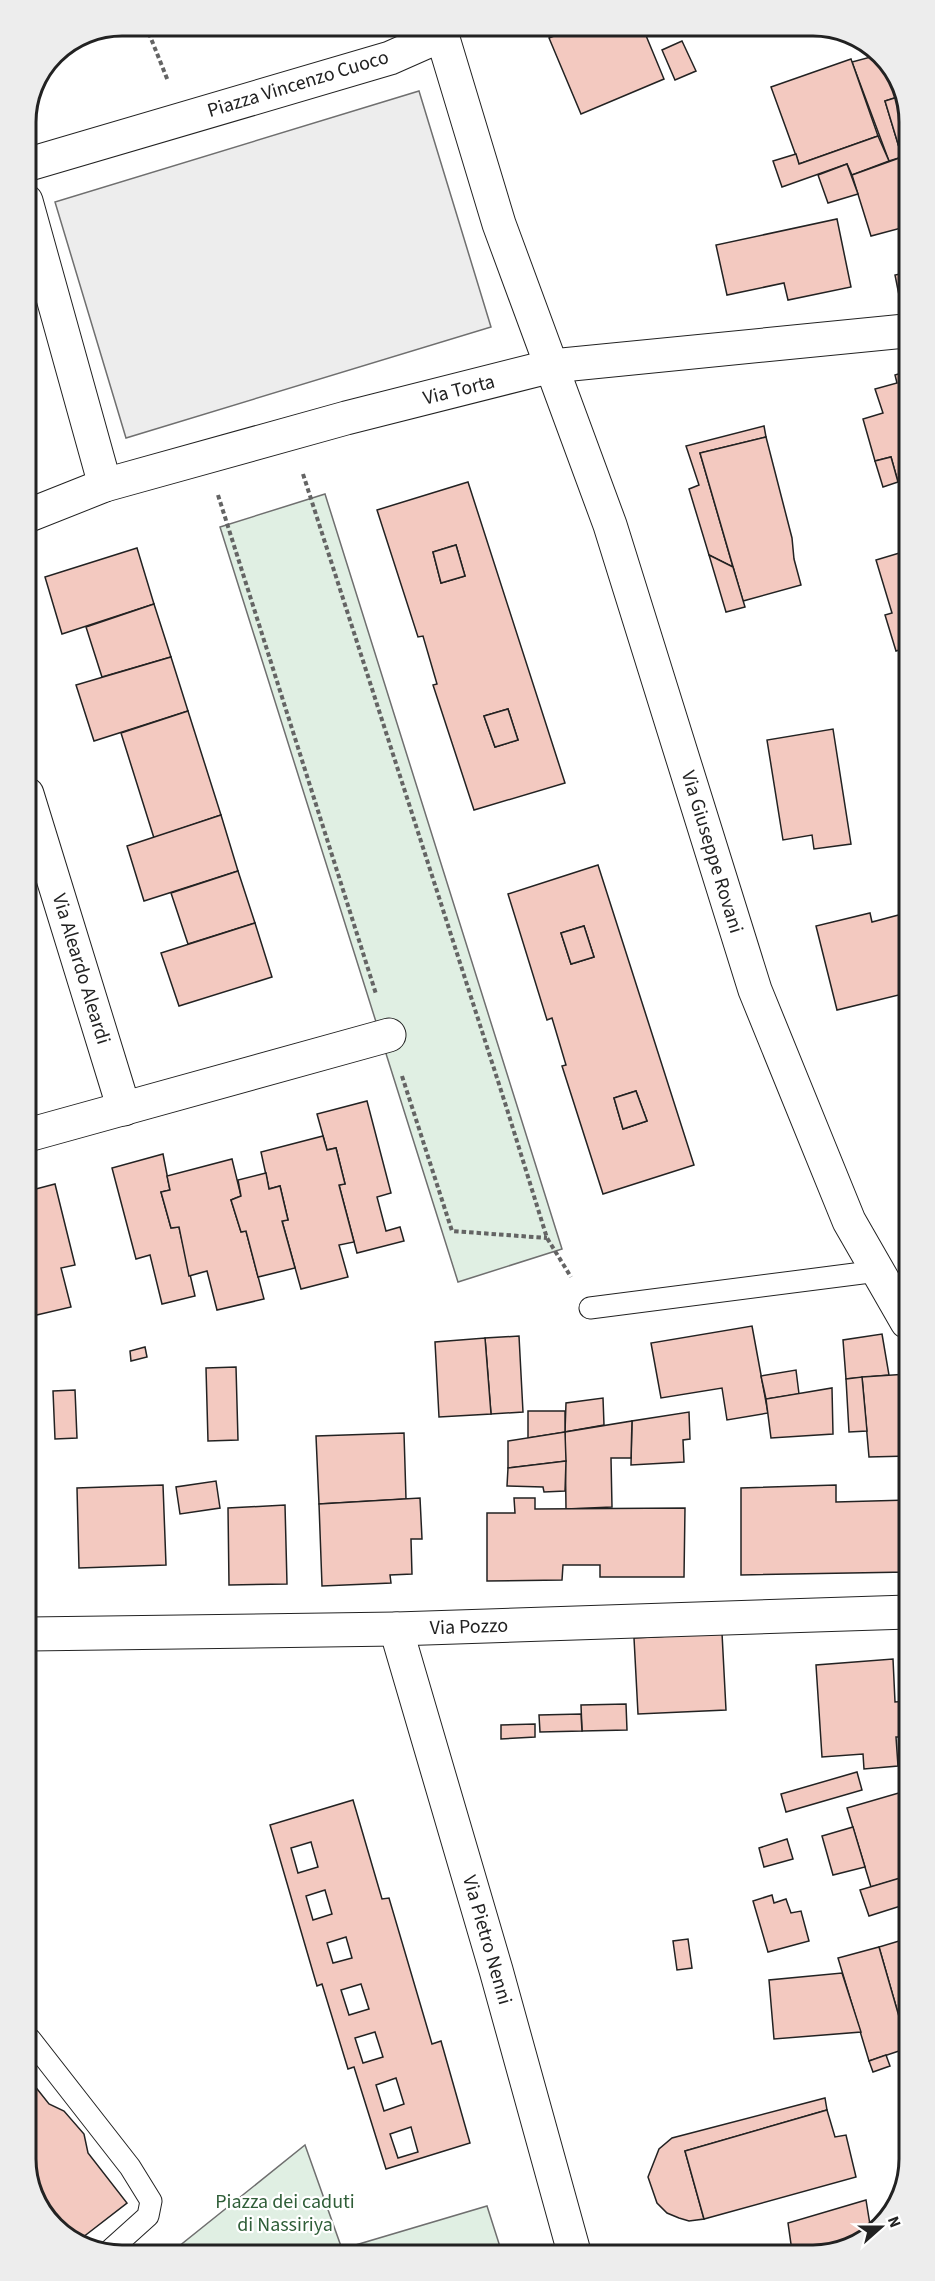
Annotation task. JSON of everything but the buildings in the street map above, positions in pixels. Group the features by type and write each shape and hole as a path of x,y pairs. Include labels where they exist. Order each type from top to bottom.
{"street":[{"name":"Piazza Vincenzo Cuoco","path":"36,162 390,58 441,36"},
{"name":"Piazza Vincenzo Cuoco","path":"453,36 500,224 552,366"},
{"path":"36,237 105,485"},
{"name":"Via Torta","path":"36,512 105,485 552,366 899,332"},
{"name":"Via Giuseppe Rovani","path":"552,366 610,525 755,990 849,1221 899,1307"},
{"name":"Via Aleardo Aleardi","path":"36,823 124,1109"},
{"path":"36,1133 389,1035"},
{"name":"Via Pozzo","path":"36,1634 396,1629 899,1612"},
{"name":"Via Pietro Nenni","path":"396,1629 496,1970 572,2245"}],"lane":[{"path":"590,1308 878,1271"},
{"path":"36,2047 130,2167 151,2200 148,2216 116,2245"}],"path":[{"path":"151,36 182,119"},
{"path":"290,434 547,1238 590,1308"},
{"path":"206,457 452,1231 547,1238"}],"green space":[{"path":"325,494 562,1249 458,1282 220,527"},
{"name":"Piazza dei caduti di Nassiriya","path":"305,2145 341,2245 180,2245"},
{"name":"Piazza dei caduti di Nassiriya","path":"487,2206 499,2245 355,2245"}],"shaded area":[{"path":"419,91 491,327 126,438 55,202"}]}
